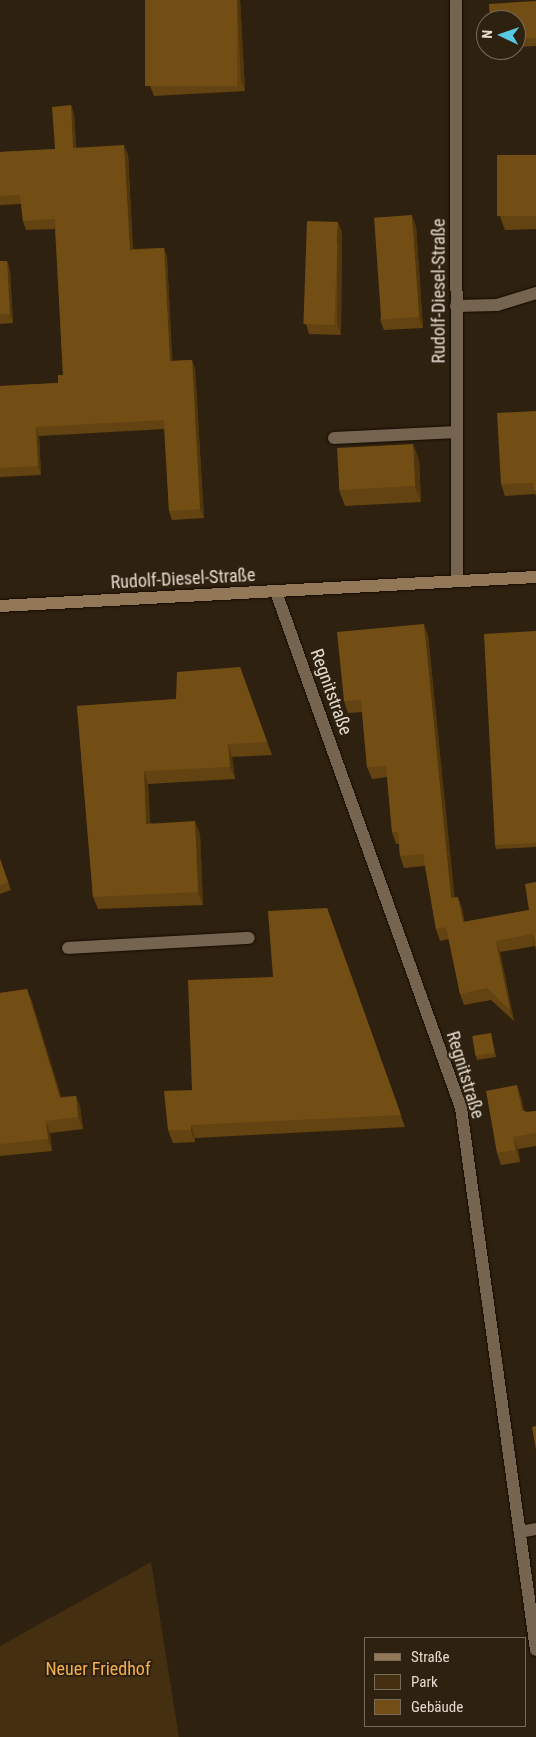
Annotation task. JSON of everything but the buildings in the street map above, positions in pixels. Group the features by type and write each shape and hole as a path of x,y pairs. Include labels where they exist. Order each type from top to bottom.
{"street":[{"name":"Rudolf-Diesel-Straße","path":"456,0 457,581"},
{"path":"456,306 497,305 536,293"},
{"path":"334,438 456,432"},
{"name":"Rudolf-Diesel-Straße","path":"0,606 536,578"},
{"name":"Regnitstraße","path":"276,592 461,1108 520,1532 531,1585 536,1650"},
{"path":"68,948 249,938"},
{"path":"520,1532 536,1529"}],"green space":[{"name":"Neuer Friedhof","path":"151,1562 179,1737 0,1737 0,1646"}]}
